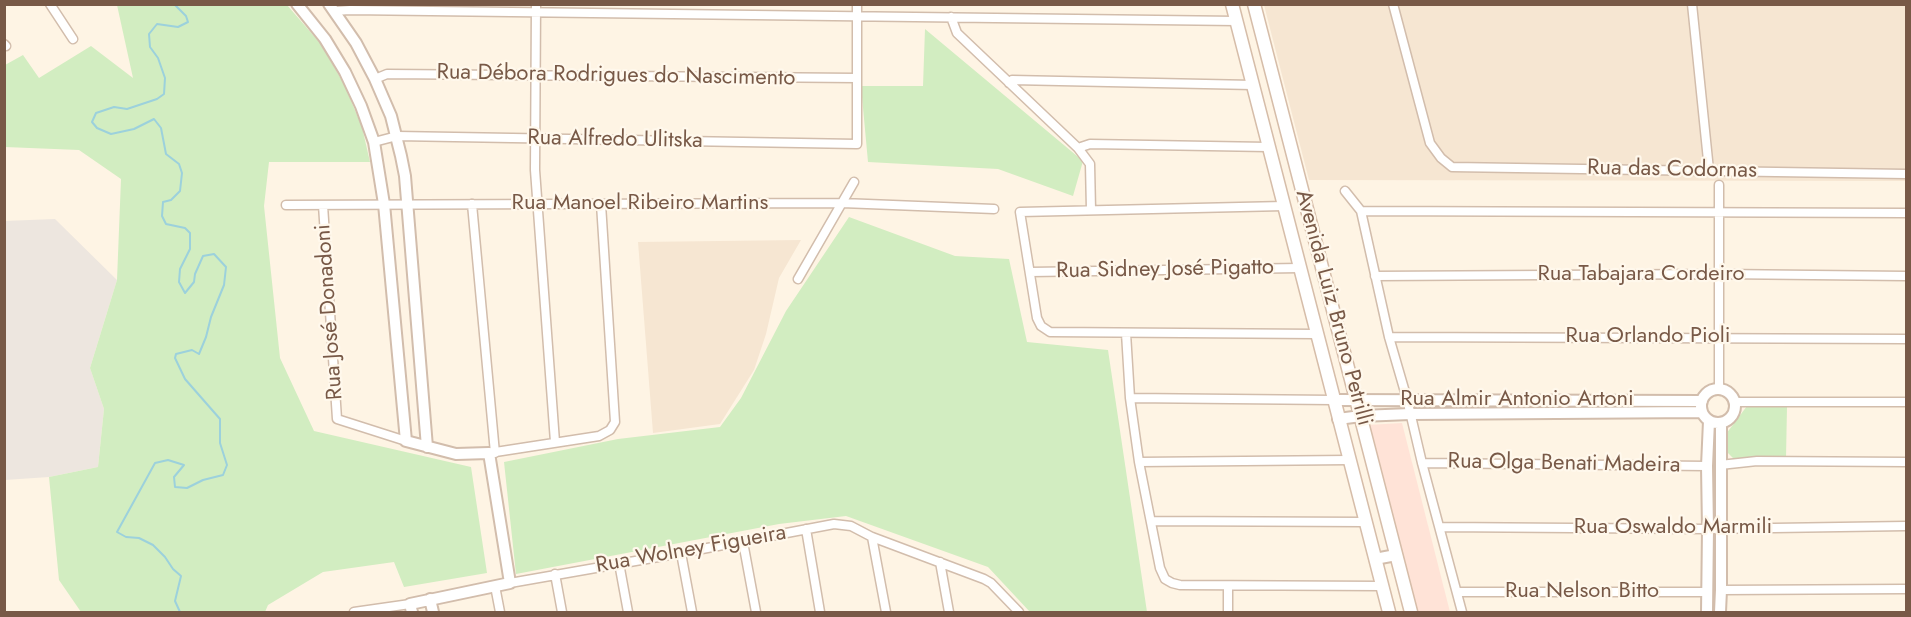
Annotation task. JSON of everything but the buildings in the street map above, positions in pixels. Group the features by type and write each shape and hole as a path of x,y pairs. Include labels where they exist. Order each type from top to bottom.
{"main road":[{"name":"Avenida Luiz Bruno Petrilli","path":"1232,4 1389,612"},
{"name":"Avenida Luiz Bruno Petrilli","path":"1254,4 1411,612"}],"street":[{"path":"50,4 73,39"},
{"path":"297,4 325,39 345,72 374,142 384,204 406,441 456,454 492,453 598,436 607,433 613,426 616,419 601,204"},
{"path":"857,4 857,78"},
{"name":"Rua das Codornas","path":"1393,4 1430,143 1441,158 1452,167 1906,174"},
{"path":"1692,4 1709,170"},
{"path":"332,8 350,10 536,8 857,16 1237,21"},
{"path":"332,8 356,43 375,78 397,136 405,176 427,447"},
{"path":"536,8 534,139 555,442"},
{"path":"951,17 957,33 1078,148 1090,164 1091,210"},
{"name":"Rua Débora Rodrigues do Nascimento","path":"375,78 387,74 857,78"},
{"name":"Rua Alfredo Ulitska","path":"374,142 397,136 857,144 857,78"},
{"path":"1009,83 1012,81 1253,85"},
{"path":"1078,148 1090,144 1269,147"},
{"path":"798,279 854,182"},
{"path":"1719,185 1719,389"},
{"path":"1345,191 1361,211 1389,337 1462,612"},
{"name":"Rua Manoel Ribeiro Martins","path":"286,205 842,203 994,209"},
{"path":"472,204 492,453 510,583"},
{"name":"Rua José Donadoni","path":"322,205 337,418 406,441"},
{"path":"1284,206 1020,212 1037,318 1050,332 1316,334"},
{"path":"1361,211 1906,213"},
{"name":"Rua Sidney José Pigatto","path":"1030,272 1300,268"},
{"name":"Rua Tabajara Cordeiro","path":"1375,276 1720,274 1906,276"},
{"path":"1126,333 1130,399 1139,462 1161,572 1168,581 1180,585 1382,586"},
{"name":"Rua Orlando Pioli","path":"1389,337 1906,339"},
{"path":"1707,612 1708,529 1704,411 1708,393 1719,389 1729,393 1734,402 1734,413 1721,423"},
{"path":"1130,399 1333,400"},
{"name":"Rua Almir Antonio Artoni","path":"1333,400 1407,399 1704,411"},
{"path":"1734,402 1906,402"},
{"path":"1704,411 1721,423"},
{"name":"Rua Almir Antonio Artoni","path":"1338,419 1410,414 1704,411"},
{"path":"1720,612 1721,423"},
{"path":"1139,462 1349,460"},
{"path":"1720,465 1757,461 1906,462"},
{"name":"Rua Olga Benati Madeira","path":"1422,463 1707,466"},
{"path":"1151,521 1365,522"},
{"name":"Rua Wolney Figueira","path":"354,612 411,608 430,599 555,574 834,524 850,526 872,537 991,582 1012,608 1019,612"},
{"name":"Rua Oswaldo Marmili","path":"1440,527 1708,529 1906,526"},
{"path":"806,529 820,612"},
{"path":"872,537 886,612"},
{"path":"743,542 756,612"},
{"path":"681,553 692,612"},
{"path":"1375,559 1396,555"},
{"path":"940,562 949,612"},
{"path":"620,563 628,612"},
{"path":"555,574 562,612"},
{"path":"495,586 500,612"},
{"path":"1228,586 1228,612"},
{"path":"1721,590 1906,589"},
{"name":"Rua Nelson Bitto","path":"1457,592 1706,592"},
{"path":"430,599 433,612"}],"shaded area":[{"path":"1264,5 1906,5 1906,181 1309,180"},
{"path":"55,219 117,280 90,368 104,409 98,467 49,477 5,480 4,221"},
{"path":"801,240 779,278 766,334 754,370 720,424 653,433 638,242"},
{"path":"1402,423 1450,612 1417,612 1368,425"}],"green space":[{"path":"117,5 287,5 320,43 344,84 362,127 370,162 269,162 264,206 280,358 314,431 471,467 487,573 404,587 394,562 323,572 268,605 265,612 81,612 59,580 49,477 98,467 104,409 90,368 117,280 121,179 79,150 5,147 5,65 23,55 39,78 91,46 133,78"},
{"path":"925,29 1083,161 1073,196 998,169 868,162 861,86 923,86"},
{"path":"849,217 955,256 1009,259 1027,342 1108,350 1147,612 1030,612 988,567 846,516 779,524 516,574 504,462 618,439 720,427 741,398 786,311"},
{"path":"1747,406 1787,407 1786,458 1734,459 1727,452 1726,434"}],"waterway":[{"path":"174,4 186,16 188,22 178,27 157,24 149,34 150,47 158,58 165,78 164,94 157,99 127,109 114,107 96,113 92,122 97,128 111,134 134,129 154,119 161,128 166,154 179,164 182,173 180,191 171,200 163,202 162,216 166,224 185,228 190,233 190,249 180,269 179,282 185,293 194,282 203,256 214,254 226,267 224,285 199,354 192,350 176,354 175,358 185,379 220,419 220,443 227,465 223,475 203,480 187,488 175,487 174,477 184,465 168,460 155,463 117,532 126,537 139,538 153,545 181,576 175,601 180,612"}]}
